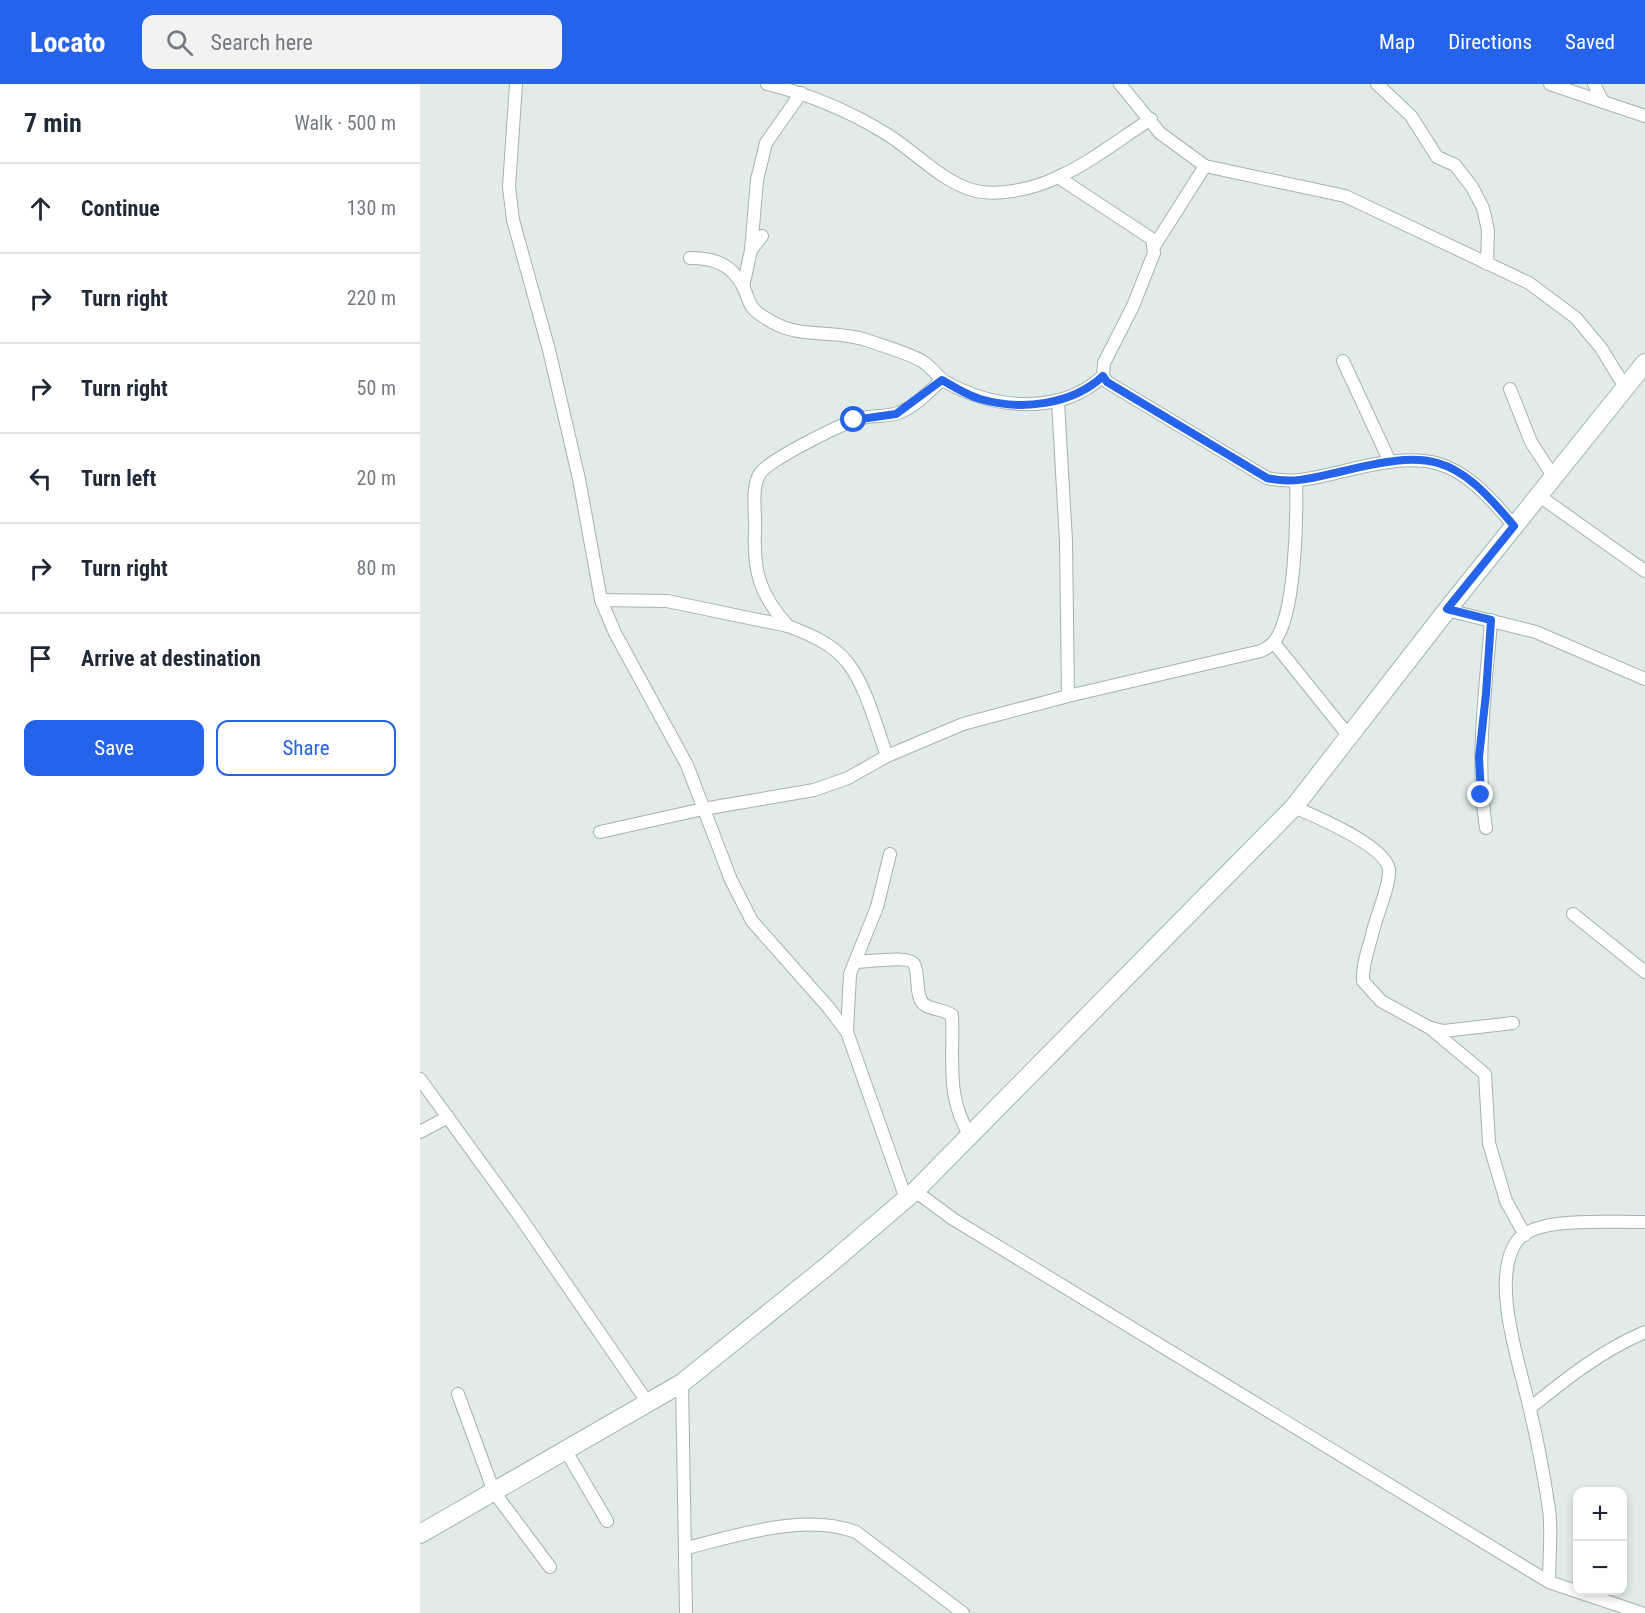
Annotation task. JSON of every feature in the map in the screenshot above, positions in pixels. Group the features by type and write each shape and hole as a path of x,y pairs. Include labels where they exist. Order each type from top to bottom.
{"street":[{"path":"516,84 509,187 513,220 549,350 574,458 601,600 615,633 687,765 731,880 752,921 828,1007 847,1032 910,1195 1549,1582 1641,1613"},
{"path":"767,84 801,93 845,111 885,133 952,180 970,189 1011,190 1058,177 1151,120"},
{"path":"1120,84 1160,134 1205,166 1345,196 1529,283 1576,318 1625,387"},
{"path":"1377,84 1411,116 1437,157 1455,165 1472,187 1484,208 1488,230 1486,264"},
{"path":"1550,84 1645,116"},
{"path":"1594,84 1603,102"},
{"path":"743,287 751,250 756,180 766,143 801,93"},
{"path":"1205,166 1155,245 1133,306 1104,363 1103,376 1107,382 1251,471 1267,478 1296,482 1390,462 1423,460 1455,469 1489,496 1514,526"},
{"path":"1058,177 1152,239 1155,245"},
{"path":"751,250 762,236"},
{"path":"690,258 712,259 726,266 743,287 752,307 786,329 859,338 907,353 925,363 942,380 980,399 1000,402 1058,402 1080,392 1103,376"},
{"path":"1343,361 1390,462"},
{"path":"420,1534 682,1383 762,1320 910,1195 971,1137 1294,807 1348,735 1553,476 1625,387 1643,372"},
{"path":"788,626 767,600 755,562 755,499 759,475 771,461 844,424 865,417 896,414 907,409 942,380"},
{"path":"1510,389 1531,442 1553,476"},
{"path":"1058,402 1066,542 1068,696"},
{"path":"600,832 702,809 814,790 848,778 887,756 963,724 1068,696 1261,651 1274,643 1283,622 1296,558 1296,482"},
{"path":"1538,495 1645,571"},
{"path":"601,600 667,600 788,626 825,643 847,662 863,693 887,756"},
{"path":"1447,609 1491,620 1566,644 1645,679"},
{"path":"1486,828 1479,757 1491,620"},
{"path":"1274,643 1348,735"},
{"path":"1294,807 1330,823 1367,845 1381,855 1389,867 1389,877 1378,910 1363,981 1381,1001 1430,1028 1485,1074 1489,1143 1506,1201 1525,1235"},
{"path":"847,1032 850,974 877,907 890,854"},
{"path":"1573,914 1645,972"},
{"path":"855,962 882,962 905,957 912,960 921,1000 925,1005 952,1015 954,1098 959,1119 971,1137"},
{"path":"1430,1028 1444,1030 1513,1023"},
{"path":"420,1079 648,1403"},
{"path":"420,1132 447,1117"},
{"path":"1549,1582 1549,1511 1530,1408 1514,1352 1506,1293 1510,1259 1517,1240 1535,1228 1561,1224 1645,1222"},
{"path":"1530,1408 1586,1363 1616,1344 1645,1332"},
{"path":"682,1383 687,1548 686,1613"},
{"path":"458,1394 494,1492 550,1567"},
{"path":"566,1451 607,1521"},
{"path":"687,1548 784,1527 837,1525 856,1532 963,1613"}],"route":[{"path":"854,420 875,415 896,414 907,409 942,380 980,399 1030,403 1066,400 1103,376 1107,382 1251,471 1267,478 1296,482 1409,459 1438,462 1455,469 1489,496 1514,526 1447,609 1491,620 1479,757 1481,795"}]}
